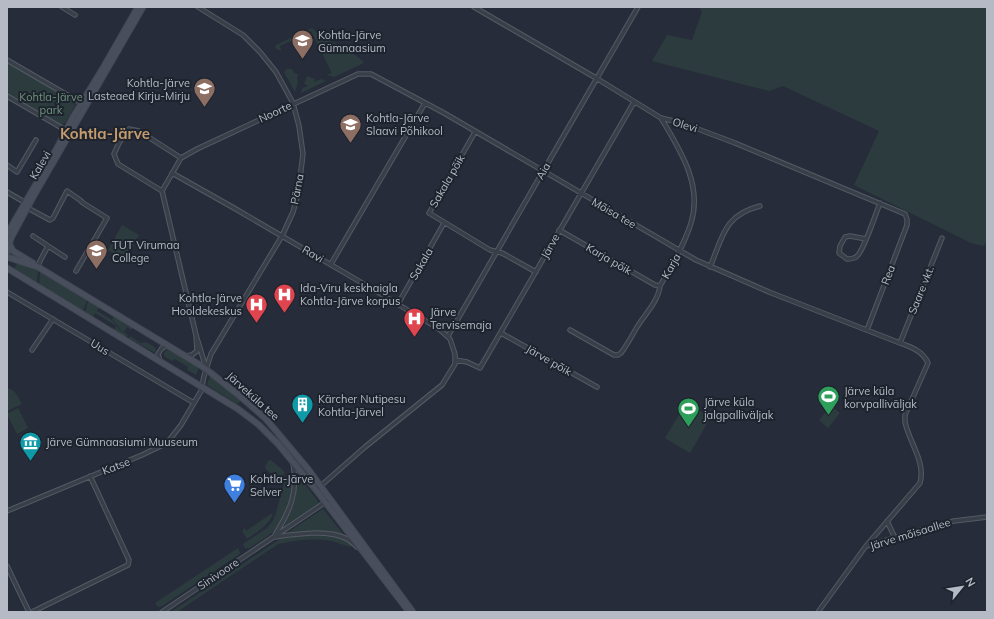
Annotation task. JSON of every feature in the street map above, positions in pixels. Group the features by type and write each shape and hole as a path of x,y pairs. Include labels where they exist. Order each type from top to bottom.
{"main road":[{"name":"Kalevi","path":"7,234 26,205 68,132 81,103 113,52 138,7"},
{"name":"Kalevi","path":"68,132 80,116 144,7"},
{"name":"Kalevi","path":"7,254 9,242 26,205"},
{"path":"9,242 13,251 38,267"},
{"name":"Järveküla tee","path":"7,254 38,267 206,370 265,418 321,486 413,612"},
{"name":"Järveküla tee","path":"7,268 160,361 202,389 238,409 260,425 316,490 409,612"}],"street":[{"path":"62,7 75,15"},
{"name":"Pärna","path":"198,7 238,31 260,52 276,72 293,103 299,126 303,154 296,202 290,218 282,236 211,354 202,389"},
{"name":"Olevi","path":"474,7 596,78 661,118 682,122 880,203 904,214 907,219"},
{"name":"Aia","path":"449,337 542,172 638,7"},
{"path":"7,60 81,103 83,109 80,116"},
{"name":"Noorte","path":"181,158 293,103 358,74 371,74"},
{"name":"Mõisa tee","path":"371,74 425,103 679,251 710,267 769,292 900,343 921,353 926,358 928,363 905,415 905,422 921,468 922,476 920,483 887,521"},
{"path":"7,96 68,132"},
{"name":"Järve","path":"455,360 467,362 480,368 634,102"},
{"path":"331,264 425,103"},
{"name":"Karja","path":"570,330 607,352 618,355 626,347 638,325 647,314 692,222 694,191 690,175 684,158 661,118"},
{"path":"162,191 118,164 114,154 119,143 129,129 139,131 181,158 162,191 196,335 206,370"},
{"name":"Sakala põik","path":"444,223 429,213 475,132"},
{"path":"7,165 17,172 36,140"},
{"name":"Ravi","path":"172,173 331,264 398,304 449,337"},
{"path":"7,192 50,220 53,218 67,191 107,218 76,271"},
{"path":"866,239 850,236 844,238 840,246 839,253 846,258 856,257 860,254 866,239 880,203"},
{"path":"710,267 730,222 749,209 760,206"},
{"name":"Rea","path":"867,330 907,225 907,219"},
{"path":"444,223 490,250 506,255 536,272"},
{"name":"Sakala","path":"398,304 444,223"},
{"name":"Karja põik","path":"559,230 655,285 660,286"},
{"path":"33,236 65,257"},
{"name":"Saare vkt.","path":"900,343 942,238"},
{"path":"38,267 48,246"},
{"name":"Uus","path":"7,292 194,403"},
{"path":"32,350 53,318"},
{"name":"Järve põik","path":"501,332 597,387"},
{"path":"177,352 188,356 195,353 197,348 196,335"},
{"path":"316,490 366,447 439,389 449,375 455,360 454,348 449,337"},
{"path":"160,361 158,354 162,348 166,346"},
{"name":"Katse","path":"7,511 142,455 167,443 178,430 202,389"},
{"name":"Sinivoore","path":"274,537 286,518 292,503 295,482 293,463"},
{"path":"7,566 30,612 128,566 128,558 90,476"},
{"name":"Sinivoore","path":"162,612 330,499"},
{"name":"Järve mõisaallee","path":"818,612 866,546 954,521 987,517"},
{"path":"866,546 887,521 895,538"},
{"name":"Sinivoore","path":"274,537 308,533 334,535 348,539 360,549"}],"green space":[{"path":"698,7 987,7 987,240 984,246 971,243 854,185 879,131 783,86 769,91 652,61 667,35 692,40 702,12"},
{"path":"312,28 324,38 353,53 364,63 334,77 327,75 332,73 311,31 280,46 281,51 275,48 276,45"},
{"name":"Kohtla-Järve park","path":"7,62 73,101 75,105 66,122 61,125 7,93"},
{"path":"287,69 292,69 294,73 298,74 298,82 295,92 284,72"},
{"path":"307,76 315,79 314,82 321,79 326,81 301,93 302,89 308,85 304,84"},
{"path":"122,225 139,235 125,260 108,250"},
{"path":"18,262 38,270 37,284 14,269"},
{"path":"40,271 87,300 83,311 39,285"},
{"path":"88,301 99,307 97,311 112,320 120,330 128,335 126,337 114,330 116,326 95,313 93,316 85,312"},
{"path":"114,316 133,327 131,330 127,327 124,332 121,330 112,319"},
{"path":"130,336 141,343 146,342 156,348 155,353 129,338"},
{"path":"166,350 171,351 199,368 196,375 187,370 188,367 175,359 172,361 164,356"},
{"path":"210,375 241,400 237,404 207,385"},
{"path":"7,388 15,392 22,404 7,411"},
{"name":"Järve küla jalgpalliväljak","path":"686,403 711,417 690,453 665,438"},
{"name":"Järve küla korvpalliväljak","path":"831,406 840,413 828,428 819,420"},
{"path":"18,408 28,428 17,434 7,414"},
{"path":"269,460 285,472 281,481 275,483 277,480 265,468"},
{"path":"287,473 292,476 292,489 289,504 281,523 271,534 249,548 245,548 243,544 267,528 272,522"},
{"path":"299,476 319,503 283,527 295,502"},
{"path":"323,509 344,535 320,531 287,533"},
{"path":"273,514 265,525 247,539 242,531 245,528 246,531"},
{"path":"314,535 340,538 350,543 353,547 332,541 318,540 278,544 177,612 171,612 280,539"},
{"path":"238,548 240,553 237,556 162,606 158,607 155,603"}],"place":[{"name":"Kohtla-Järve Gümnaasium","path":"303,60"},
{"name":"Kohtla-Järve Lasteaed Kirju-Mirju","path":"205,108"},
{"name":"Kohtla-Järve Slaavi Põhikool","path":"351,144"},
{"name":"TUT Virumaa College","path":"97,270"},
{"name":"Ida-Viru keskhaigla Kohtla-Järve korpus","path":"285,314"},
{"name":"Kohtla-Järve Hooldekeskus","path":"257,324"},
{"name":"Järve Tervisemaja","path":"415,338"},
{"name":"Järve küla korvpalliväljak","path":"829,416"},
{"name":"Kärcher Nutipesu Kohtla-Järvel","path":"302,424"},
{"name":"Järve küla jalgpalliväljak","path":"688,428"},
{"name":"Järve Gümnaasiumi Muuseum","path":"30,462"},
{"name":"Kohtla-Järve Selver","path":"234,504"}],"district":[{"name":"Kohtla-Järve","path":"105,134"}]}
